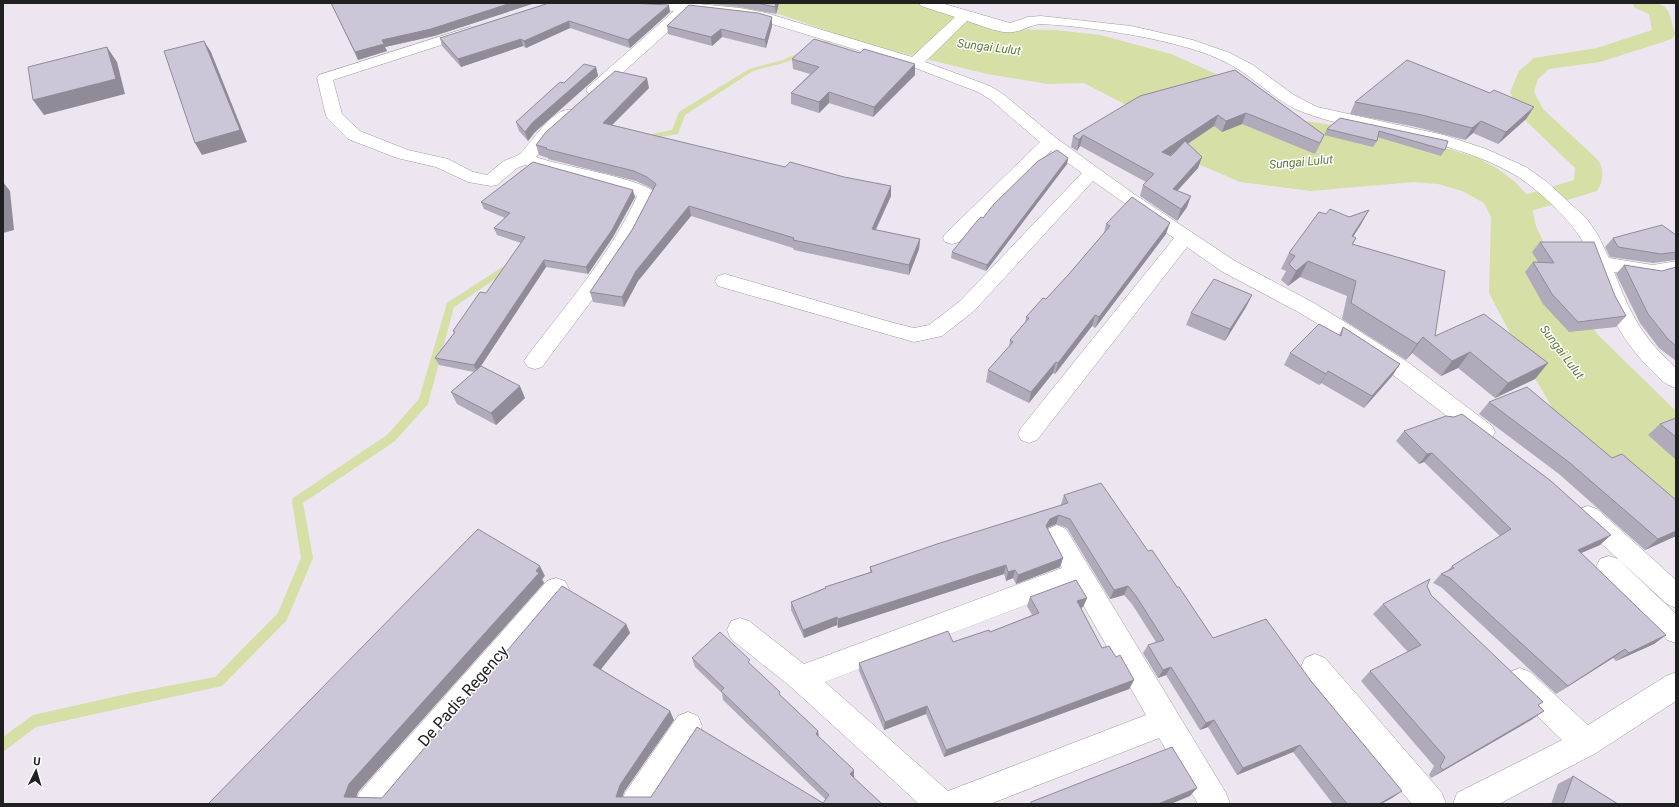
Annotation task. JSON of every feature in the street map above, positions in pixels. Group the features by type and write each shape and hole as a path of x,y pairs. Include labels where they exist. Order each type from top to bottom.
{"street":[{"path":"593,3 687,7 755,14 851,44 917,62 984,89 997,97 1050,142 1228,266 1307,308 1338,327 1401,370 1501,445"},
{"path":"926,3 965,16 1013,28 1034,20 1089,25 1157,36 1191,44 1226,56 1245,66 1268,82 1287,99 1311,110 1430,136 1453,143 1510,166 1529,177 1580,222 1595,245 1600,263 1623,318 1636,339 1676,380"},
{"path":"488,25 325,78 334,116 354,135 403,154 442,163 468,177 491,181 511,164 526,158 542,137 687,7"},
{"path":"917,62 965,16"},
{"path":"952,238 1050,142"},
{"path":"526,158 531,161 630,187 647,194 639,213 604,268 535,360"},
{"path":"725,281 890,329 914,334 935,331 967,306 1092,172"},
{"path":"1029,434 1185,236"},
{"path":"1600,263 1653,272 1676,267"},
{"path":"1574,503 1676,596"},
{"path":"1057,536 1165,722 1215,804"},
{"path":"1609,567 1676,631"},
{"path":"801,678 1078,574"},
{"name":"De Padis Regency","path":"370,804 556,589"},
{"path":"740,630 801,678 941,804"},
{"path":"1500,662 1586,743"},
{"path":"1315,667 1431,804"},
{"path":"1468,804 1586,743 1676,684"},
{"path":"952,804 1165,722"},
{"path":"636,804 688,726"}],"water":[{"name":"Sungai Lulut","path":"681,3 916,3 1005,29 1055,30 1100,35 1171,54 1214,73 1247,98 1306,121 1403,136 1476,157 1498,169 1515,182 1530,198 1536,226 1570,298 1598,335 1676,411 1676,533 1578,452 1521,354 1489,293 1491,217 1484,203 1462,191 1438,184 1414,182 1311,191 1240,182 1189,160 1134,109 1084,83 1048,84 987,74 869,45 779,14 708,4"}],"building":[{"path":"331,3 511,3 431,29 382,40 384,44 355,52"},
{"path":"549,3 628,3 669,5 628,40 569,21 524,41 521,39 458,59 440,38"},
{"path":"757,3 776,3 775,7"},
{"path":"689,5 758,13 772,17 765,40 721,29 711,37 667,26"},
{"path":"814,39 860,53 864,49 915,64 874,107 829,92 819,102 791,93 819,67 792,59"},
{"path":"204,41 240,130 195,143 164,51"},
{"path":"107,47 116,79 33,100 28,67"},
{"path":"1407,60 1490,93 1494,90 1534,107 1506,132 1481,121 1472,128 1422,115 1355,102"},
{"path":"584,64 596,67 532,123 525,132 516,122 560,82 564,83"},
{"path":"1235,70 1324,135 1320,143 1246,113 1226,121 1218,115 1162,152 1171,156 1185,141 1202,157 1173,189 1191,196 1181,209 1143,185 1154,174 1083,135 1079,140 1073,136 1140,96"},
{"path":"615,71 647,78 603,123 785,167 790,162 844,177 891,186 872,229 920,239 909,265 793,240 794,238 689,206 636,271 622,297 590,292 632,230 656,184 647,177 634,171 546,149 547,148 536,145 546,132"},
{"path":"1340,118 1448,141 1445,150 1379,131 1377,141 1327,129"},
{"path":"1057,150 1068,158 987,265 952,252 977,221 981,217 983,218 994,204 1038,161"},
{"path":"533,162 633,190 612,230 586,267 544,260 474,365 435,358 455,332 453,331 480,292 486,293 525,237 494,228 510,213 481,202"},
{"path":"1132,197 1170,223 1099,317 1095,315 1058,363 1056,362 1031,392 988,370 1013,342 1010,340 1029,318 1026,317 1043,298 1046,299 1069,274 1110,226 1106,224"},
{"path":"1330,209 1349,217 1369,210 1352,236 1356,238 1352,244 1445,271 1435,336 1484,314 1548,363 1508,383 1470,352 1452,361 1423,337 1417,344 1351,303 1356,281 1308,261 1296,271 1289,264 1295,256 1289,253 1319,212 1326,214"},
{"path":"1662,225 1676,235 1676,252 1661,254 1618,247 1613,238"},
{"path":"1540,242 1594,242 1615,296 1626,316 1578,322 1552,294 1533,262 1554,263"},
{"path":"1624,265 1662,271 1676,267 1676,346 1668,339 1648,314"},
{"path":"1214,279 1252,295 1230,329 1191,313"},
{"path":"1319,324 1341,336 1343,327 1400,364 1372,396 1328,371 1326,374 1290,353"},
{"path":"481,366 520,386 491,413 451,392"},
{"path":"1527,387 1612,458 1622,454 1676,500 1676,531 1658,539 1570,463 1489,402"},
{"path":"1462,414 1551,481 1611,535 1578,550 1666,635 1629,653 1625,649 1568,686 1450,578 1441,574 1454,568 1452,566 1511,529 1432,453 1427,454 1404,431 1446,416 1454,417"},
{"path":"1676,418 1676,437 1660,424"},
{"path":"1101,483 1148,551 1152,550 1177,587 1179,587 1213,638 1266,619 1311,681 1402,791 1379,804 1347,804 1300,745 1243,768 1214,720 1206,723 1171,667 1163,670 1148,645 1164,640 1136,596 1128,586 1114,590 1070,519 1059,515 1050,519 1046,526 1063,558 1018,575 1015,570 1008,572 1006,565 838,619 837,617 803,630 791,602 826,588 825,587 872,572 870,567 937,544 1068,503 1064,495"},
{"path":"478,529 540,566 536,571 539,573 349,784 344,797 382,798 562,586 626,624 593,665 670,711 620,785 616,797 651,797 697,727 823,803 829,795 721,691 724,688 692,658 720,632 750,660 748,662 780,692 779,694 818,731 816,734 854,770 850,774 882,804 208,804"},
{"path":"1430,579 1427,586 1431,595 1543,702 1538,705 1544,711 1443,770 1440,767 1445,757 1370,671 1421,645 1383,604"},
{"path":"1076,580 1087,598 1077,601 1102,648 1109,646 1116,657 1120,655 1134,680 946,750 927,706 885,722 859,663 948,631 953,642 989,630 990,632 1039,613 1030,597"},
{"path":"1172,747 1197,788 1158,804 1031,804 1031,802"},
{"path":"1573,776 1618,804 1563,804"}],"waterway":[{"path":"1508,209 1587,185 1589,166 1532,113 1522,92 1527,76 1542,63 1600,55 1664,34 1659,11 1643,3"},
{"path":"642,138 675,132 682,114 751,70 785,61 828,42 847,25"},
{"path":"3,745 33,721 131,699 218,682 282,617 307,558 297,501 391,438 424,401 450,305 513,263"}]}
